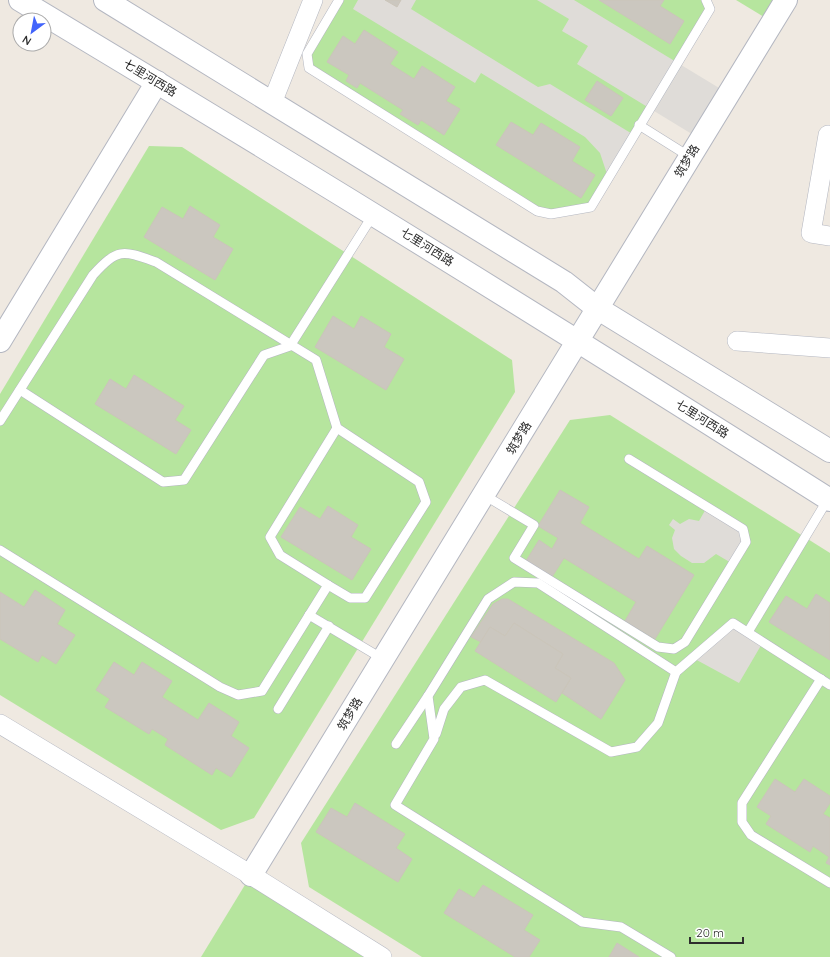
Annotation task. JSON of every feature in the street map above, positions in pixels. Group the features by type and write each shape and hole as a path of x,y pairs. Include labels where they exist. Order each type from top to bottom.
{"street":[{"name":"七里河西路","path":"20,0 373,213 578,340 829,500"},
{"path":"105,0 564,282 597,308 830,451"},
{"path":"272,103 312,0"},
{"name":"筑梦路","path":"251,875 786,0"},
{"path":"0,341 157,82"},
{"path":"830,136 828,135 811,233 830,236"},
{"path":"737,341 830,348"},
{"path":"0,724 251,875 382,957"}],"lane":[{"path":"339,0 307,54 309,68 537,211 551,214 591,207 601,193 639,125 710,9 706,0"},
{"path":"639,125 690,157"},
{"path":"20,390 163,482 184,480 264,355 290,346 373,213"},
{"path":"0,421 93,275 109,257 130,253 156,262 290,346 316,360 337,428 419,482 426,502 365,598 350,598 328,585 280,554 270,537 337,428"},
{"path":"484,495 534,525 514,558 658,647 674,649 685,642 746,542 743,529 629,459"},
{"path":"748,632 829,500"},
{"path":"0,550 220,687 238,695 262,691 328,585"},
{"path":"396,744 428,696 488,599 514,582 538,583 676,672"},
{"path":"309,614 384,659"},
{"path":"671,957 621,927 582,922 395,805 434,739 444,709 461,687 485,680 611,752 637,748 658,723 676,672 733,623 830,685"},
{"path":"278,709 329,626"},
{"path":"821,679 742,803 742,822 751,835 830,883"},
{"path":"428,696 434,739"}],"green space":[{"path":"339,0 706,0 710,9 591,207 551,214 536,210 309,68 307,54"},
{"path":"736,0 786,0 772,22"},
{"path":"149,146 182,147 512,360 515,392 254,818 221,830 0,695 0,394"},
{"path":"610,415 830,553 830,957 422,957 309,887 301,843 570,420"},
{"path":"251,875 382,957 201,957"}],"shaded area":[{"path":"358,0 416,0 411,9 538,87 550,84 634,135 609,180 600,153 585,137 481,73 475,83 353,9"},
{"path":"537,0 574,0 729,94 700,139 577,64 588,46 562,31 569,19"},
{"path":"707,507 743,529 746,542 733,564 716,554 704,563 692,563 681,556 674,549 672,538 675,530 669,525 673,519 680,524 689,519 699,521"},
{"path":"733,623 763,642 739,683 693,658"}],"building":[{"path":"385,0 401,0 397,7"},
{"path":"599,0 664,0 660,6 684,21 670,44"},
{"path":"364,30 398,52 390,64 414,79 422,66 455,87 446,101 460,109 444,135 421,120 418,125 400,114 403,110 360,83 357,88 346,81 349,75 327,62 343,36 355,44"},
{"path":"597,81 623,98 611,116 585,100"},
{"path":"511,122 533,135 541,123 580,147 572,161 595,175 581,198 496,145"},
{"path":"190,206 220,225 213,237 233,249 215,280 144,237 162,207 183,219"},
{"path":"333,316 354,329 361,316 391,334 384,347 404,359 386,390 315,347"},
{"path":"134,375 184,406 175,420 191,430 176,454 95,404 110,379 126,389"},
{"path":"560,490 589,507 580,523 639,559 647,546 694,575 655,639 625,621 636,602 564,558 552,577 526,561 539,540 552,549 558,538 538,526"},
{"path":"328,506 358,525 351,537 371,549 352,580 281,537 300,507 320,519"},
{"path":"35,590 65,610 57,624 75,635 56,664 42,655 38,662 0,639 0,592 24,607"},
{"path":"816,594 830,603 830,660 769,622 786,596 807,609"},
{"path":"502,599 508,599 614,663 625,680 601,719 562,693 571,678 555,668 563,654 514,623 505,636 490,627 481,642 471,637 493,604"},
{"path":"514,623 563,654 555,668 571,678 556,702 475,651 490,627 505,636"},
{"path":"114,662 134,675 142,662 172,681 162,697 198,720 209,703 239,722 231,736 249,748 231,777 216,768 212,775 165,745 168,739 152,729 149,734 105,707 110,699 96,690"},
{"path":"775,779 795,792 804,779 830,796 830,803 823,814 830,818 830,865 826,863 829,857 813,846 810,852 766,824 771,816 757,807"},
{"path":"355,803 405,834 396,848 412,859 398,882 316,832 331,808 347,817"},
{"path":"483,885 533,915 524,930 540,940 529,957 515,957 444,913 459,889 474,898"},
{"path":"617,943 639,957 609,957"}]}
